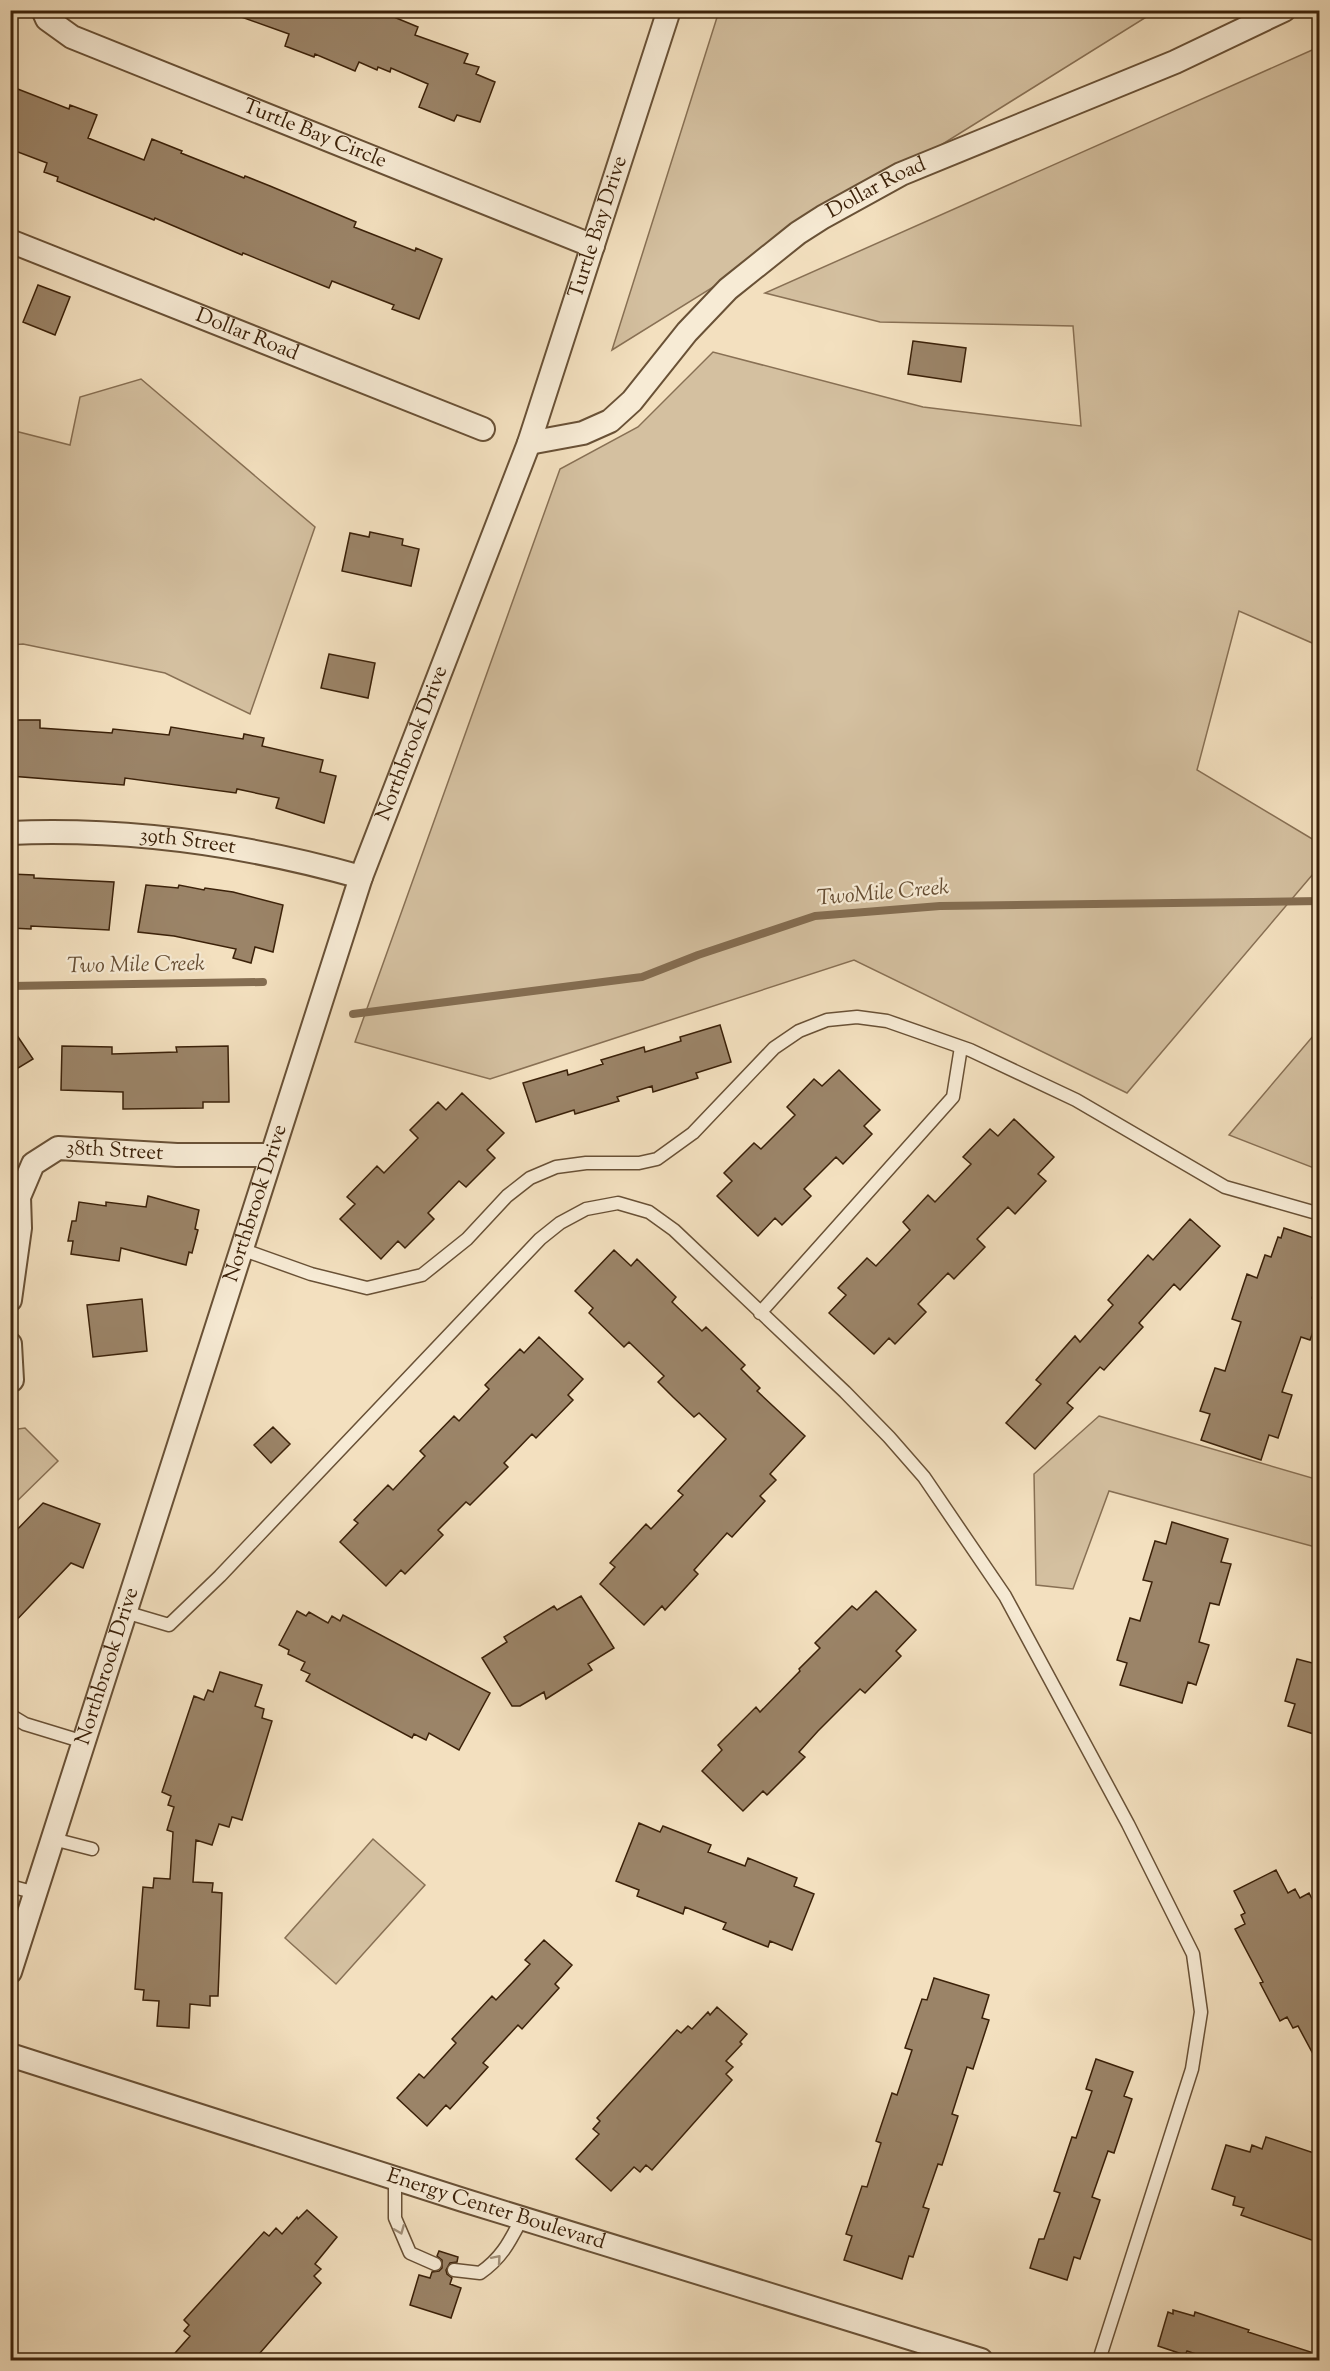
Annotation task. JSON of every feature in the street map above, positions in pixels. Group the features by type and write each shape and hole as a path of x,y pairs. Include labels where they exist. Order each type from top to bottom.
{"street":[{"name":"Turtle Bay Circle","path":"43,10 47,19 72,37 592,246"},
{"name":"Turtle Bay Drive","path":"529,443 669,10"},
{"name":"Dollar Road","path":"529,443 583,433 610,421 632,401 687,332 728,289 798,233 823,217 901,174 1174,62 1284,10"},
{"name":"Dollar Road","path":"10,241 483,429"},
{"name":"Northbrook Drive","path":"10,1972 362,877 529,443"},
{"name":"39th Street","path":"10,833 52,831 199,841 318,864 362,877"},
{"name":"38th Street","path":"10,1300 20,1228 19,1197 33,1164 58,1148 177,1155 271,1155"},
{"path":"10,1344 12,1380"},
{"name":"Energy Center Boulevard","path":"10,2055 981,2361"}],"lane":[{"path":"241,1249 311,1274 367,1288 422,1275 467,1239 507,1196 530,1178 556,1167 586,1163 639,1163 657,1159 670,1151 713,1113 774,1048 799,1031 827,1020 857,1017 887,1021 961,1047 1076,1100 1225,1187 1320,1214"},
{"path":"760,1313 953,1097 961,1047"},
{"path":"125,1612 169,1624 220,1576 540,1239 560,1223 586,1209 618,1203 649,1212 674,1230 845,1392 889,1437 924,1478 1005,1596 1128,1824 1193,1954 1201,2012 1192,2069 1099,2361"},
{"path":"10,1715 25,1724 84,1742"},
{"path":"53,1839 92,1849"},
{"path":"10,1886 36,1893"},
{"path":"395,2178 395,2218 410,2253 435,2264"},
{"path":"454,2270 480,2273 495,2263 522,2218"}],"shaded area":[{"path":"719,11 1156,11 612,350"},
{"path":"1319,47 1320,374 1315,380 1320,397 1319,646 1239,611 1197,770 1319,843 1319,867 1127,1093 854,960 490,1079 355,1042 560,469 638,427 713,352 923,407 1081,426 1073,326 880,322 765,293"},
{"path":"141,379 315,527 250,714 165,673 23,644 11,645 11,430 70,445 80,397"},
{"path":"1319,1029 1319,1170 1229,1135"},
{"path":"1099,1416 1319,1480 1319,1548 1109,1491 1073,1589 1036,1585 1034,1474"},
{"path":"25,1428 58,1461 11,1507 11,1430"},
{"path":"373,1839 425,1885 336,1984 285,1938"}],"building":[{"path":"230,10 377,10 418,27 415,35 468,54 464,63 479,67 476,74 495,82 480,122 457,115 454,121 419,107 428,84 391,68 390,72 378,67 377,70 359,62 355,71 315,54 314,57 285,46 289,34 230,13"},
{"path":"10,86 69,109 70,105 97,115 88,138 144,160 152,139 182,151 181,153 244,178 245,176 356,222 354,227 442,259 419,319 392,309 394,305 332,281 329,288 57,181 58,177 44,172 47,163 10,149"},
{"path":"38,285 70,297 55,335 23,322"},
{"path":"913,341 966,348 961,382 908,374"},
{"path":"370,532 403,539 402,545 419,549 411,586 342,571 350,533 369,537"},
{"path":"329,654 375,663 368,698 321,688"},
{"path":"10,720 40,720 40,728 112,733 113,729 169,735 171,727 243,739 244,734 264,738 262,746 323,760 320,772 336,776 324,823 276,808 279,798 237,789 236,793 125,778 124,785 10,776"},
{"path":"10,874 34,875 34,878 114,882 109,930 31,926 31,929 10,928"},
{"path":"146,885 178,888 179,885 233,892 283,905 273,952 255,947 251,963 233,958 236,949 174,936 138,932"},
{"path":"10,1025 33,1059 10,1073"},
{"path":"720,1025 731,1062 696,1073 698,1078 653,1092 652,1086 617,1097 619,1101 575,1114 574,1110 536,1122 523,1083 567,1070 568,1075 603,1064 601,1060 644,1047 645,1052 681,1041 680,1037"},
{"path":"62,1046 112,1047 112,1054 177,1052 176,1047 228,1046 229,1102 203,1102 203,1108 123,1109 123,1092 61,1090"},
{"path":"839,1070 880,1110 864,1126 872,1134 843,1164 836,1157 804,1189 811,1196 782,1225 775,1218 758,1236 717,1196 732,1181 724,1173 754,1143 761,1149 795,1115 787,1107 814,1079 822,1086"},
{"path":"462,1093 504,1133 487,1150 495,1158 466,1187 459,1181 428,1213 434,1219 405,1248 398,1241 381,1259 340,1219 355,1204 347,1197 377,1166 384,1173 418,1138 410,1130 438,1102 446,1110"},
{"path":"1014,1119 1054,1157 1038,1174 1046,1181 1015,1214 1008,1207 977,1239 985,1247 954,1279 948,1273 918,1304 926,1312 895,1344 889,1338 874,1354 829,1313 846,1295 838,1288 867,1258 876,1266 910,1230 903,1222 928,1195 935,1202 971,1164 963,1157 990,1129 998,1136"},
{"path":"148,1196 199,1210 195,1229 198,1230 186,1265 121,1248 119,1261 71,1254 73,1241 68,1241 72,1221 76,1221 79,1202 106,1206 106,1202 146,1207"},
{"path":"1190,1219 1220,1246 1180,1290 1174,1284 1139,1323 1143,1327 1104,1370 1100,1367 1067,1403 1073,1408 1035,1449 1006,1423 1041,1384 1036,1380 1075,1336 1080,1342 1113,1305 1108,1300 1148,1255 1153,1260"},
{"path":"1284,1228 1320,1240 1320,1257 1315,1271 1320,1275 1312,1298 1320,1301 1320,1313 1310,1340 1301,1337 1282,1392 1292,1395 1278,1438 1269,1435 1261,1460 1201,1440 1210,1414 1200,1411 1215,1368 1225,1371 1241,1322 1232,1319 1247,1274 1257,1278 1265,1255 1271,1257"},
{"path":"614,1250 631,1266 637,1259 676,1297 672,1302 702,1331 706,1327 745,1365 741,1369 760,1388 757,1391 805,1436 770,1474 776,1480 760,1496 765,1501 732,1537 727,1533 694,1570 698,1574 665,1610 662,1606 644,1625 600,1584 615,1567 610,1563 646,1524 651,1529 683,1495 678,1491 726,1439 699,1413 694,1417 673,1397 658,1382 664,1376 629,1342 624,1347 589,1313 593,1308 575,1291"},
{"path":"142,1299 147,1351 93,1357 87,1305"},
{"path":"539,1337 583,1379 568,1395 573,1400 536,1438 532,1434 504,1463 508,1467 470,1505 466,1502 438,1530 443,1535 405,1574 401,1570 386,1586 340,1542 358,1523 354,1520 388,1485 393,1490 425,1456 420,1451 454,1416 459,1421 489,1389 485,1385 520,1349 524,1353"},
{"path":"273,1427 290,1444 271,1463 254,1445"},
{"path":"43,1503 100,1524 83,1568 71,1563 10,1627 10,1537"},
{"path":"1172,1522 1228,1539 1221,1562 1231,1564 1219,1605 1210,1603 1199,1642 1209,1645 1196,1685 1188,1682 1182,1703 1120,1685 1127,1663 1117,1660 1130,1618 1140,1621 1152,1582 1143,1580 1155,1541 1166,1544"},
{"path":"876,1591 916,1630 896,1651 901,1656 865,1693 860,1689 818,1731 799,1752 805,1757 767,1795 763,1791 743,1811 702,1771 722,1750 718,1745 756,1707 760,1712 800,1671 799,1669 820,1648 815,1643 852,1606 857,1610"},
{"path":"581,1596 614,1648 588,1664 592,1670 546,1699 544,1692 520,1706 512,1706 482,1658 507,1642 504,1637 554,1606 557,1610"},
{"path":"297,1611 306,1616 309,1612 328,1623 332,1616 340,1621 343,1615 490,1693 459,1750 429,1733 426,1740 414,1734 412,1738 306,1681 310,1674 301,1670 305,1662 288,1654 289,1650 279,1645"},
{"path":"1297,1659 1320,1665 1320,1736 1288,1726 1295,1704 1285,1701"},
{"path":"220,1672 262,1685 255,1706 264,1709 262,1718 272,1721 242,1820 232,1817 229,1827 219,1824 212,1845 196,1840 193,1882 213,1883 212,1892 222,1893 218,1996 210,1996 210,2006 190,2004 189,2028 157,2026 159,2001 143,2000 144,1990 135,1989 143,1887 153,1888 154,1878 170,1879 173,1832 167,1830 174,1807 168,1805 171,1796 162,1792 194,1696 204,1700 208,1690 213,1692"},
{"path":"639,1823 660,1832 663,1826 711,1845 708,1852 745,1866 748,1858 797,1878 794,1886 814,1894 792,1950 770,1941 768,1947 723,1929 726,1923 685,1907 683,1914 637,1896 639,1890 616,1881"},
{"path":"1276,1870 1288,1893 1295,1889 1300,1898 1309,1893 1320,1914 1320,2067 1298,2026 1293,2028 1287,2017 1280,2021 1260,1983 1263,1982 1235,1929 1245,1924 1241,1915 1245,1913 1234,1891"},
{"path":"544,1940 572,1965 555,1984 559,1988 522,2029 518,2025 483,2063 488,2067 450,2109 446,2105 427,2126 397,2098 419,2074 424,2078 456,2043 452,2039 492,1996 496,2000 530,1964 525,1960"},
{"path":"934,1978 989,1995 982,2018 989,2020 973,2069 967,2067 952,2114 958,2116 942,2165 938,2164 923,2207 929,2209 913,2257 909,2256 902,2279 844,2260 852,2236 846,2234 862,2186 867,2187 881,2143 876,2141 892,2093 897,2095 912,2050 905,2048 922,1999 927,2000"},
{"path":"717,2007 747,2034 740,2042 742,2044 726,2061 733,2067 726,2074 732,2080 652,2170 646,2165 640,2172 634,2167 611,2191 576,2159 599,2134 593,2129 600,2121 597,2118 677,2030 681,2033 688,2026 692,2029 708,2012 710,2015"},
{"path":"1096,2059 1133,2072 1124,2096 1132,2099 1114,2153 1108,2151 1092,2197 1100,2200 1080,2259 1074,2257 1067,2280 1030,2268 1039,2239 1044,2239 1060,2193 1054,2191 1072,2137 1076,2138 1092,2091 1086,2089"},
{"path":"1266,2137 1320,2155 1320,2243 1241,2215 1244,2208 1233,2205 1235,2197 1212,2189 1226,2145 1250,2152 1252,2145 1262,2149"},
{"path":"307,2210 337,2237 315,2264 321,2269 314,2276 321,2283 253,2361 168,2361 190,2336 184,2331 189,2325 184,2320 264,2232 269,2236 276,2228 282,2234 297,2217 298,2219"},
{"path":"439,2251 458,2257 457,2262 450,2263 446,2270 452,2278 450,2284 461,2288 451,2318 410,2305 419,2275 430,2278 432,2272 442,2268 442,2260 437,2256"},
{"path":"1173,2310 1194,2316 1195,2312 1249,2330 1248,2332 1320,2355 1320,2361 1216,2361 1187,2351 1185,2355 1158,2346 1168,2312 1173,2314"}],"waterway":[{"name":"TwoMile Creek","path":"353,1014 642,977 698,955 815,916 940,906 1320,901"},
{"name":"Two Mile Creek","path":"10,986 263,982"}]}
